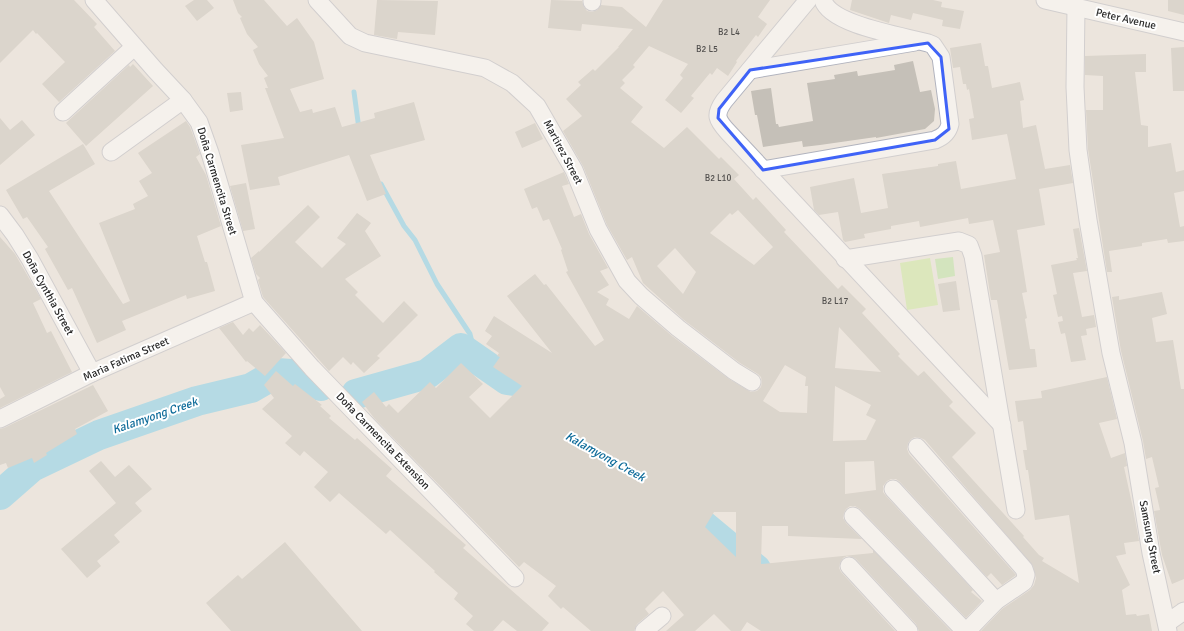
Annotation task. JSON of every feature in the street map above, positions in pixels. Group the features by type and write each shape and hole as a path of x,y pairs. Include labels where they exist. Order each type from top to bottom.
{"street":[{"name":"Doña Carmencita Street","path":"94,0 134,47 183,100 199,122 210,153 254,302"},
{"name":"Martirez Street","path":"317,0 350,36 365,43 485,68 512,84 538,106 574,170 598,229 627,280 641,296 678,328 734,371 752,382"},
{"path":"808,0 719,109 718,118 728,132 845,259 1002,425"},
{"path":"763,170 928,142 942,138 949,129 950,124 941,58 933,45 853,24 828,10 823,0"},
{"name":"Peter Avenue","path":"1045,0 1184,32"},
{"name":"Samsung Street","path":"1076,7 1075,87 1078,150 1088,220 1111,353 1133,443 1151,553 1168,627"},
{"path":"750,70 922,41"},
{"path":"63,112 134,47"},
{"path":"111,152 183,100"},
{"name":"Doña Cynthia Street","path":"0,215 30,259 92,374"},
{"path":"845,259 959,241 969,245 974,256 1016,510"},
{"name":"Maria Fatima Street","path":"0,419 92,374 254,302"},
{"name":"Doña Carmencita Extension","path":"254,302 312,368 515,578"},
{"path":"853,516 973,629 996,601 1024,582 1026,576 1024,569 917,447"},
{"path":"892,489 996,601"},
{"path":"849,566 910,631"},
{"path":"1168,627 1184,611"},
{"path":"644,631 662,616"}],"highlighted area":[{"path":"928,43 941,57 949,129 935,140 763,170 718,118 719,109 750,70"}],"green space":[{"path":"953,257 955,276 938,279 935,259"},
{"path":"930,258 938,305 907,310 900,263"}],"building":[{"path":"0,0 74,0 97,24 94,27 115,51 59,102 42,84 65,62 33,30 0,63"},
{"path":"194,0 207,0 214,8 197,21 185,6"},
{"path":"233,0 264,0 287,26 297,18 314,42 324,79 290,89 300,112 312,109 313,113 335,107 342,127 375,118 374,113 414,102 425,140 370,155 386,194 367,201 349,155 278,177 280,185 250,190 241,145 284,138 265,88 268,88 264,78 268,76 259,64 253,50 258,47 247,34 240,18 242,17 238,13"},
{"path":"377,0 438,1 435,35 398,32 397,39 374,35"},
{"path":"551,0 582,1 587,11 592,12 597,10 601,5 622,7 646,27 663,0 770,0 758,17 767,24 758,37 756,35 736,61 737,62 728,76 717,68 712,75 710,73 691,96 694,98 681,113 665,100 683,78 680,75 688,64 649,46 633,65 635,67 622,80 625,83 620,88 643,107 631,122 664,148 687,127 719,159 721,157 739,175 734,179 753,200 756,197 786,230 784,232 838,289 842,285 866,309 862,313 900,354 898,356 918,376 924,371 953,402 949,406 976,433 952,457 1024,536 1023,537 1039,555 1044,558 1042,561 1079,583 1069,515 1035,520 1028,470 1026,470 1023,450 1027,450 1023,421 1018,422 1015,401 1042,398 1041,391 1107,377 1117,419 1099,423 1111,458 1125,453 1127,466 1124,467 1139,541 1124,543 1126,554 1116,556 1130,585 1122,590 1126,615 1136,614 1137,616 1149,614 1152,631 981,631 1002,609 1030,590 1034,585 1036,578 1033,566 925,440 915,437 908,443 907,449 909,454 1016,575 1002,585 991,573 987,577 900,482 896,479 887,481 883,486 883,492 886,496 973,590 971,592 982,601 966,618 860,509 855,506 850,506 846,509 843,518 862,539 788,536 788,526 762,526 761,564 873,553 873,550 951,631 919,631 916,624 856,559 847,556 843,558 840,563 839,568 841,572 895,631 761,631 747,622 741,631 731,631 714,614 695,631 666,631 684,615 663,591 645,609 649,614 637,624 634,631 591,631 563,607 561,609 548,596 556,586 524,562 519,567 374,418 362,402 374,392 386,407 389,404 398,413 430,382 436,388 461,363 483,384 469,397 490,418 522,386 493,367 500,357 497,356 499,353 486,344 492,336 485,331 494,316 552,353 507,296 535,274 544,285 546,284 595,346 604,340 566,272 568,271 561,250 562,249 549,219 543,221 537,207 532,209 524,189 564,172 569,184 562,186 574,217 581,214 589,234 608,268 600,271 609,285 597,292 609,299 606,305 629,319 637,306 672,336 729,379 751,392 757,391 761,387 762,382 761,377 758,374 740,363 684,320 643,283 632,257 627,260 607,225 583,166 563,131 582,116 566,99 581,85 578,82 593,69 595,71 619,47 633,29 582,24 581,31 548,28","holes":["738,210 773,247 754,265 710,233 730,213 732,215","675,248 696,272 683,294 657,266","839,327 881,372 835,368","785,365 806,377 805,386 808,386 807,413 780,412 763,401","835,386 871,405 866,415 876,420 866,440 833,441","874,461 876,490 845,494 845,462","714,512 736,512 736,557 705,527"]},
{"path":"852,0 933,0 942,2 941,7 964,11 960,29 942,26 943,20 913,13 911,20 891,15 889,23 850,10"},
{"path":"1168,0 1184,0 1184,15 1168,11"},
{"path":"981,43 985,66 988,66 992,88 1020,82 1024,100 1020,101 1023,128 1036,125 1045,169 1070,165 1073,183 1039,189 1045,225 1017,230 1027,292 1022,293 1027,318 1025,319 1030,349 1035,349 1037,367 1009,370 997,300 991,300 984,255 1000,252 993,220 969,224 968,218 920,227 919,221 891,226 891,229 864,234 865,238 845,242 843,240 838,212 819,215 814,210 810,187 854,178 861,213 888,208 882,174 938,166 938,164 956,161 961,189 1016,179 1007,134 972,140 969,119 974,118 969,89 967,90 966,84 963,84 960,67 953,68 950,48"},
{"path":"1184,47 1184,91 1173,91 1171,48"},
{"path":"1146,54 1146,72 1135,72 1141,125 1148,126 1148,147 1171,143 1176,172 1184,170 1184,191 1174,193 1180,227 1184,226 1184,241 1168,243 1167,239 1142,243 1142,246 1109,251 1112,272 1107,272 1088,149 1086,110 1103,110 1103,76 1085,75 1085,56"},
{"path":"913,61 920,92 931,90 935,109 934,121 925,129 876,138 803,147 802,141 763,147 751,91 771,88 776,124 778,124 779,127 813,121 807,83 835,79 834,75 857,71 858,76 895,70 894,65"},
{"path":"133,64 153,86 86,146 66,123 129,65 130,67"},
{"path":"241,92 243,110 230,112 227,93"},
{"path":"0,118 10,130 22,120 35,135 0,165"},
{"path":"186,121 190,127 200,154 196,157 206,175 221,226 197,236 205,262 207,262 215,291 187,299 186,295 122,321 126,330 97,343 72,288 68,290 45,249 48,247 27,217 23,219 6,190 83,144 95,164 49,191 123,304 130,301 99,223 135,209 133,204 148,196 139,181 152,173 138,153"},
{"path":"535,123 543,139 522,148 515,132"},
{"path":"246,183 255,229 243,231 230,186"},
{"path":"308,205 320,217 295,242 322,268 346,244 337,238 357,213 371,223 365,231 381,256 345,279 358,292 355,295 383,323 404,301 418,315 377,356 380,358 364,373 353,362 351,365 343,357 329,371 263,297 258,280 260,278 256,274 251,258"},
{"path":"1079,228 1087,271 1073,273 1082,317 1094,315 1096,327 1086,329 1087,335 1081,336 1086,360 1071,362 1065,333 1061,334 1058,322 1063,321 1062,316 1058,317 1053,295 1057,294 1051,265 1077,260 1076,258 1078,258 1073,229"},
{"path":"0,237 15,254 41,299 33,303 47,333 51,331 72,372 0,408 0,399 5,396 0,387"},
{"path":"956,281 960,310 943,312 938,284"},
{"path":"1162,292 1167,314 1152,318 1156,342 1173,340 1181,389 1184,389 1184,579 1172,584 1162,555 1154,511 1160,510 1155,488 1159,487 1152,457 1146,459 1121,351 1112,297 1119,296 1119,300"},
{"path":"233,322 243,335 249,328 253,332 260,325 286,353 265,376 247,361 246,362 219,328"},
{"path":"276,371 293,386 295,384 322,405 320,406 331,416 329,418 355,440 357,438 392,469 386,476 466,545 463,548 549,623 542,631 517,631 503,620 493,631 474,631 466,624 473,616 454,599 458,593 390,530 386,534 339,493 330,502 314,487 328,472 304,451 300,456 285,443 292,436 262,409 274,398 264,385"},
{"path":"93,385 108,411 75,429 77,434 46,453 47,455 34,463 32,458 8,468 6,463 0,465 0,429"},
{"path":"101,461 115,477 129,465 152,489 135,503 142,511 114,535 120,542 97,561 101,566 87,578 61,549 116,503 89,471"},
{"path":"285,542 362,631 231,631 206,603 238,575 242,579"}],"waterway":[{"path":"354,92 359,129"},
{"path":"381,184 404,226 415,240 437,284 470,334 476,358"},
{"name":"Kalamyong Creek","path":"356,394 427,374 461,348 507,380 514,381 519,376 538,403"},
{"name":"Kalamyong Creek","path":"0,495 32,467 99,435 197,401 251,388 277,373 291,374 321,386"},
{"name":"Kalamyong Creek","path":"674,501 756,569 792,631"}]}
